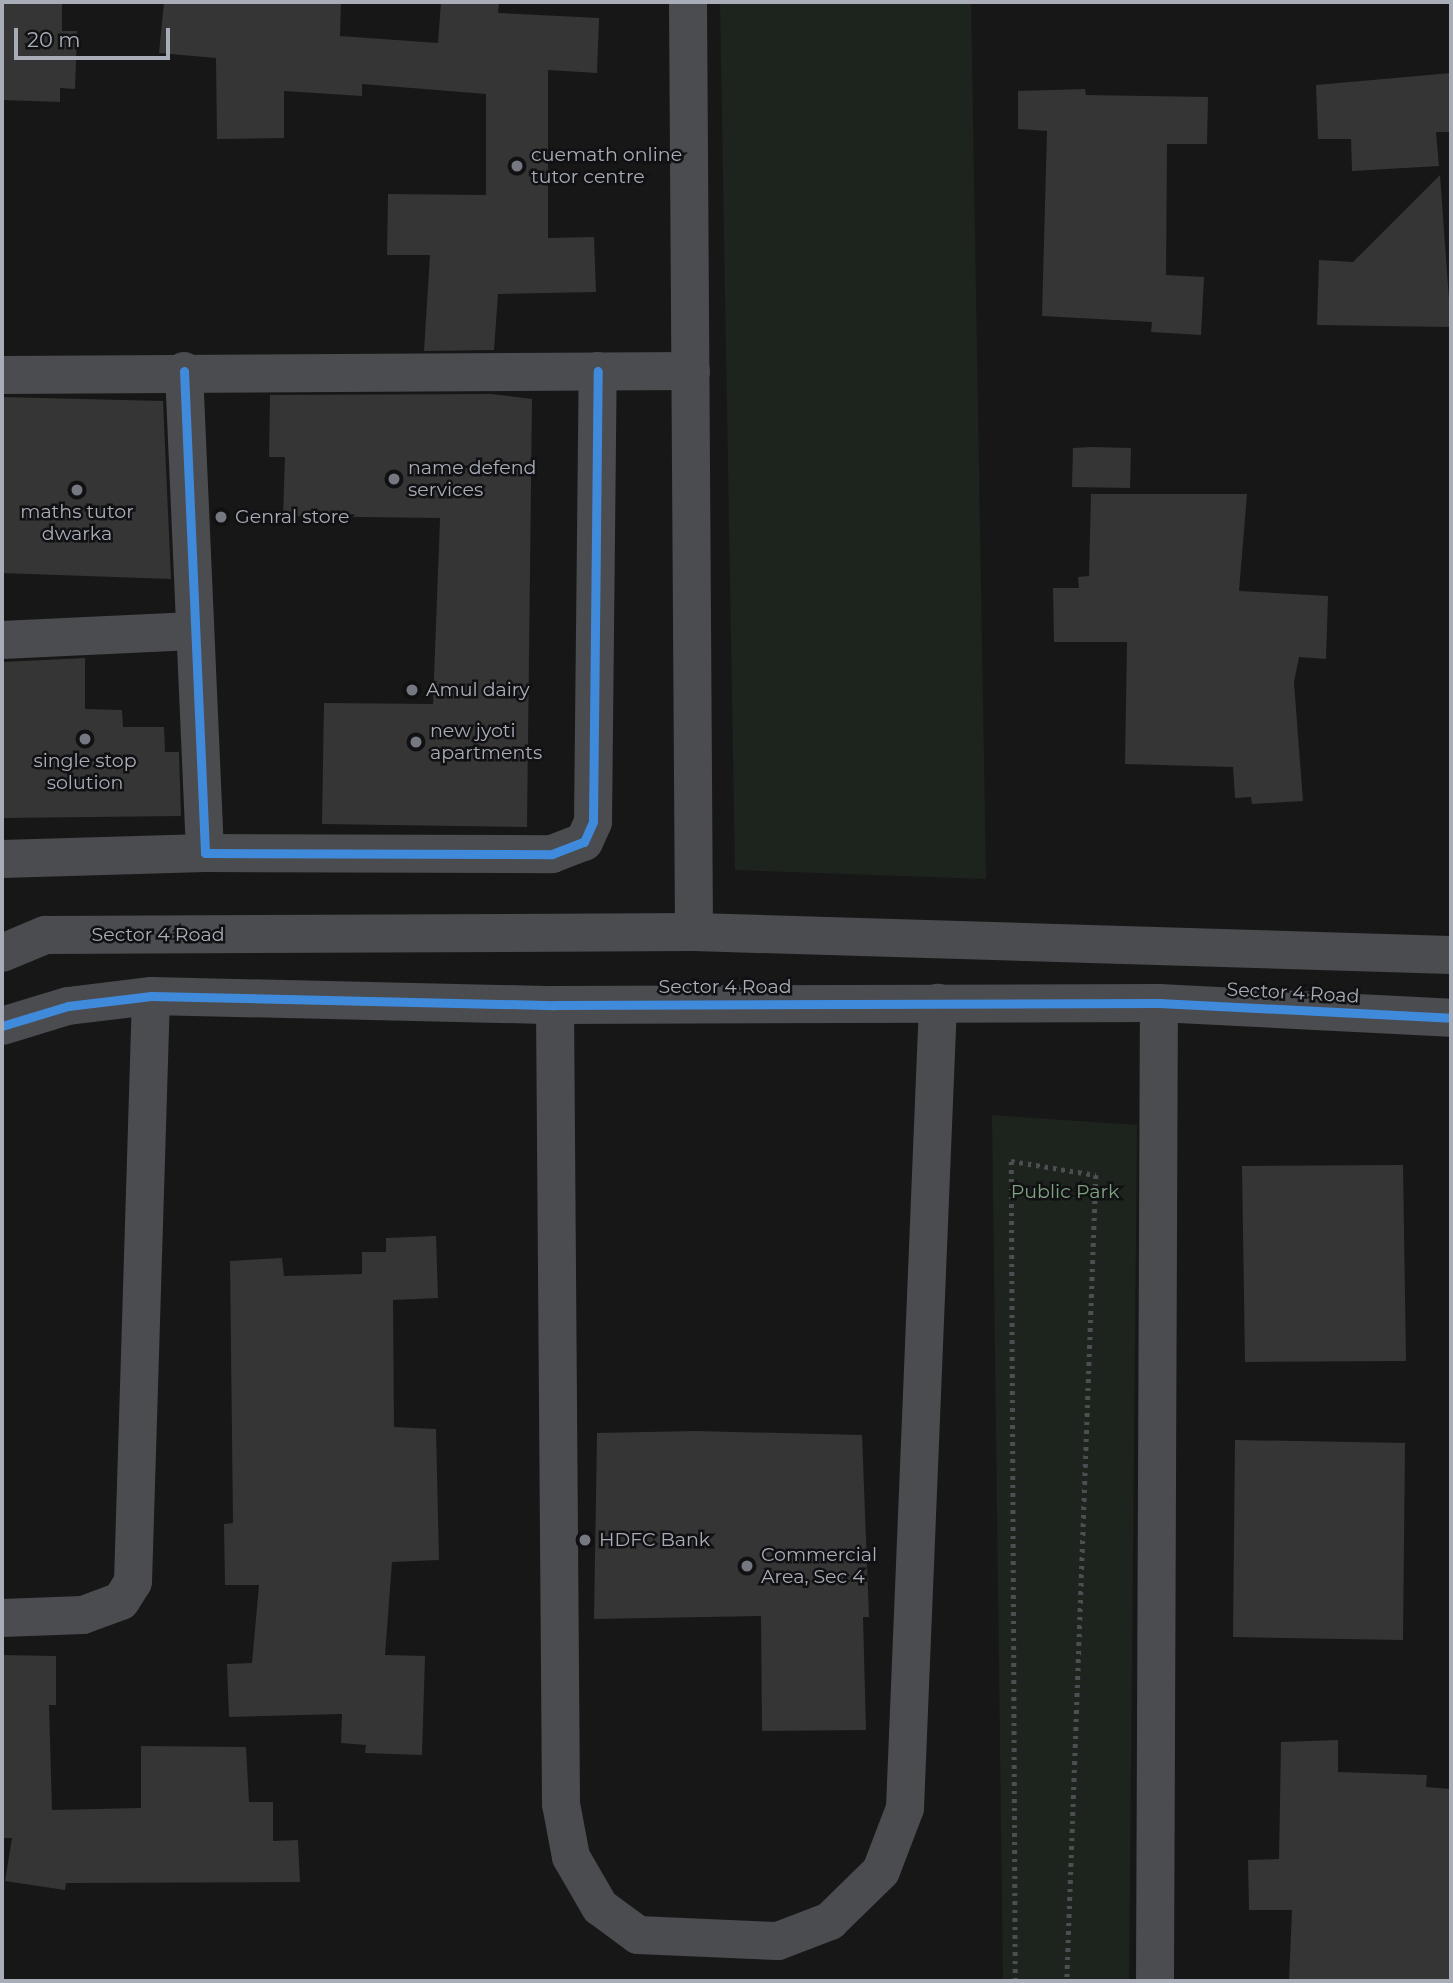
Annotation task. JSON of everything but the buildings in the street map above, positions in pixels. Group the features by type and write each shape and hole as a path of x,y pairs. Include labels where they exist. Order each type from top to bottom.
{"street":[{"path":"688,2 694,932"},
{"path":"2,375 184,370 691,371"},
{"path":"184,370 193,631 205,853"},
{"path":"2,859 205,853 552,854 584,842 593,822 598,370"},
{"path":"2,640 193,631"},
{"name":"Sector 4 Road","path":"2,953 46,935 694,932 1451,955"},
{"path":"2,1618 83,1615 121,1601 133,1582 151,996"},
{"name":"Sector 4 Road","path":"2,1026 68,1006 151,996 555,1004 1159,1003 1451,1018"},
{"path":"555,1004 561,1804 571,1857 600,1907 638,1935 778,1941 830,1921 881,1871 905,1808 938,1003"},
{"path":"1155,1981 1159,1003"}],"path":[{"path":"1015,1981 1011,1161 1096,1175 1067,1981"}],"green space":[{"path":"720,2 971,2 986,879 735,870"},
{"name":"Public Park","path":"992,1115 1137,1125 1129,1981 1003,1981"}],"cycle path":[{"path":"184,371 205,853 552,854 584,842 593,822 598,371"},
{"path":"2,1026 68,1006 151,996 555,1005 1159,1003 1451,1018"}],"place":[{"name":"cuemath online tutor centre","path":"517,166"},
{"name":"name defend services","path":"394,479"},
{"name":"maths tutor dwarka","path":"77,490"},
{"name":"Genral store","path":"221,517"},
{"name":"Amul dairy","path":"412,690"},
{"name":"single stop solution","path":"85,739"},
{"name":"new jyoti apartments","path":"416,742"},
{"name":"HDFC Bank","path":"585,1540"},
{"name":"Commercial Area, Sec 4","path":"747,1566"}]}
